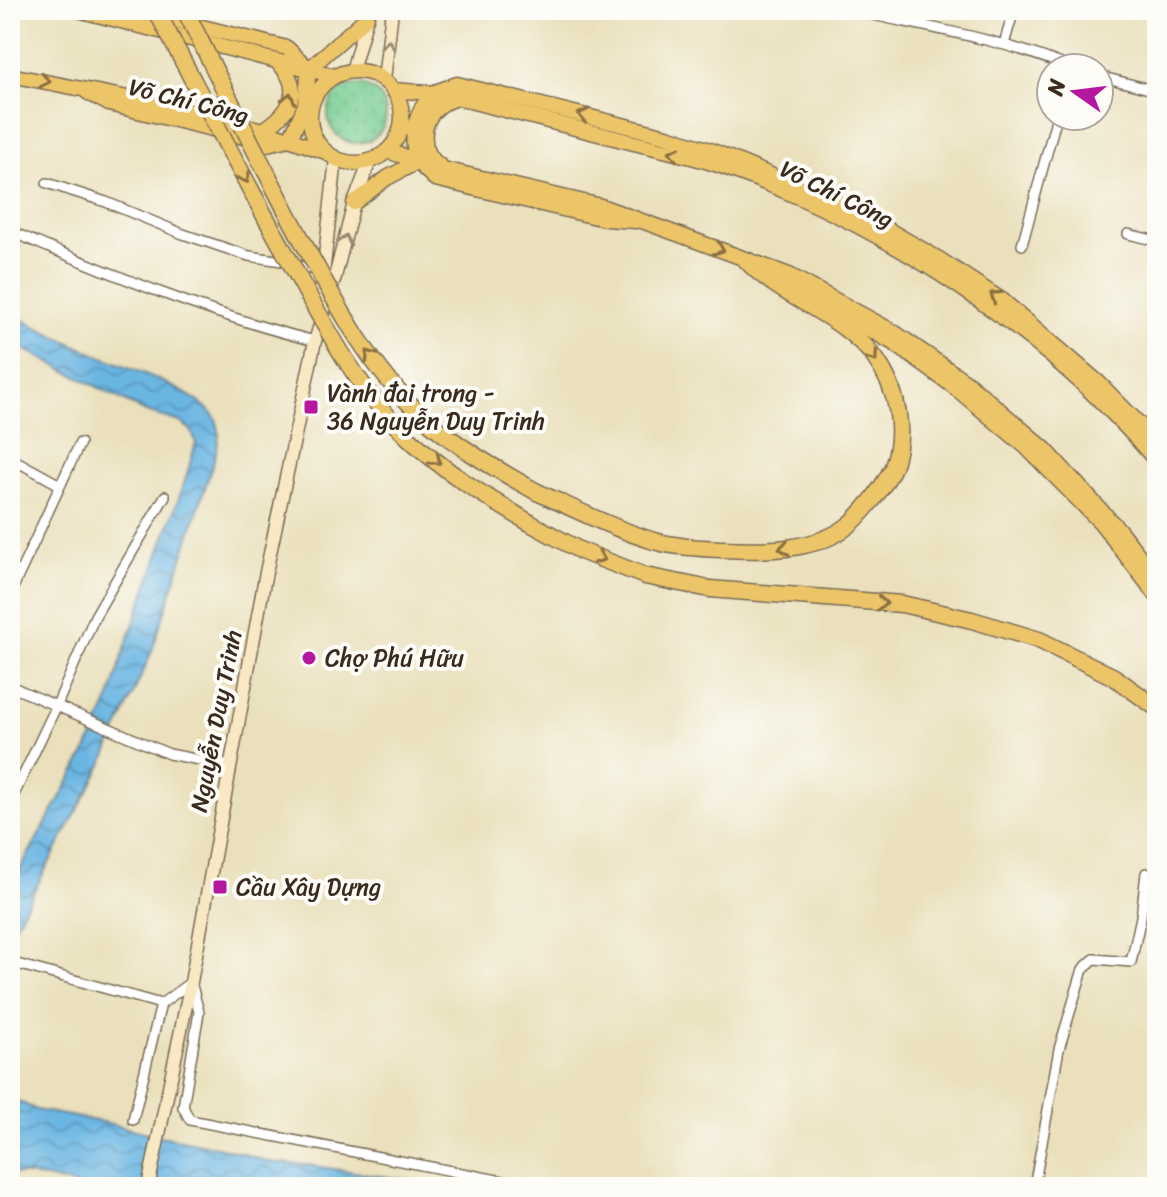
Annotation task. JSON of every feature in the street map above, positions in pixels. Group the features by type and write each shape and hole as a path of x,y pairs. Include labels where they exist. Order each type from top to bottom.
{"highway":[{"path":"156,10 336,347 372,398 410,439 467,485 581,551 645,576 710,589 902,604 972,620 1039,640 1114,677 1157,708"},
{"path":"185,10 281,203 340,310 370,357 394,387 422,416 473,455 537,492 592,518 654,541 704,549 769,550 803,546 847,527 863,512 888,479 899,451 900,421 893,392 876,359 856,336 769,282 746,260"}],"main road":[{"path":"78,10 93,11 142,27 335,76"},
{"path":"388,85 369,73 352,71 335,76 325,84 312,105 310,118 317,142 331,155 358,163 370,161 394,143 402,122 401,111 388,85 392,10"},
{"path":"352,71 368,14"},
{"path":"290,139 305,105 309,69 368,14"},
{"path":"142,27 174,20 287,48 309,69"},
{"path":"263,130 285,112 291,98 292,82 287,70 276,60"},
{"name":"Võ Chí Công","path":"11,77 80,87 263,130 331,155"},
{"name":"Võ Chí Công","path":"432,93 457,84 667,136 713,151 886,241 1031,338 1133,433 1157,462"},
{"name":"Võ Chí Công","path":"388,85 458,98 719,165 840,204 939,259 1002,300 1098,382 1157,442"},
{"name":"Võ Chí Công","path":"80,87 109,104 267,144 290,139"},
{"path":"432,93 421,107 414,126 412,146 417,162 435,179 605,219 638,221"},
{"path":"443,169 428,155 425,133 428,121 438,107 458,98"},
{"path":"387,151 443,169 601,206 789,275 894,332 968,383 1045,449 1120,531 1157,579"},
{"name":"Nguyễn Duy Trinh","path":"315,341 331,155"},
{"name":"Nguyễn Duy Trinh","path":"148,1187 191,982 265,577 315,341 354,203 370,161"},
{"path":"354,203 387,178 417,162"},
{"path":"746,260 895,344 953,386 1025,446 1101,523 1157,596"}],"street":[{"path":"850,10 1004,44 1035,54"},
{"path":"1004,44 1014,10"},
{"path":"1115,80 1157,91"},
{"path":"1022,245 1053,132"},
{"path":"47,183 249,256 282,261 323,273"},
{"path":"10,231 148,289 265,329 315,341"},
{"path":"1128,234 1157,241"},
{"path":"10,594 80,443"},
{"path":"18,462 60,485"},
{"path":"10,803 95,616 165,496"},
{"path":"10,686 169,754 230,766"},
{"path":"1034,1187 1059,1049 1083,969 1094,959 1131,962 1146,873"},
{"path":"13,963 161,1004"},
{"path":"133,1120 161,1004 191,982 199,1012 183,1107 190,1120 534,1187"}],"green space":[{"path":"357,85 378,93 386,114 378,135 357,143 336,135 328,114 336,93"}],"water":[{"path":"10,314 190,396 213,415 219,432 213,463 152,651 102,765 10,935 10,887 88,748 110,698 196,443 191,430 180,422 146,412 10,342"},
{"path":"10,1098 37,1110 231,1150 269,1162 457,1187 79,1187 45,1178 10,1174"}],"place":[{"name":"Vành đai trong - 36 Nguyễn Duy Trinh","path":"311,407"},
{"name":"Chợ Phú Hữu","path":"309,658"},
{"name":"Cầu Xây Dựng","path":"220,887"}]}
